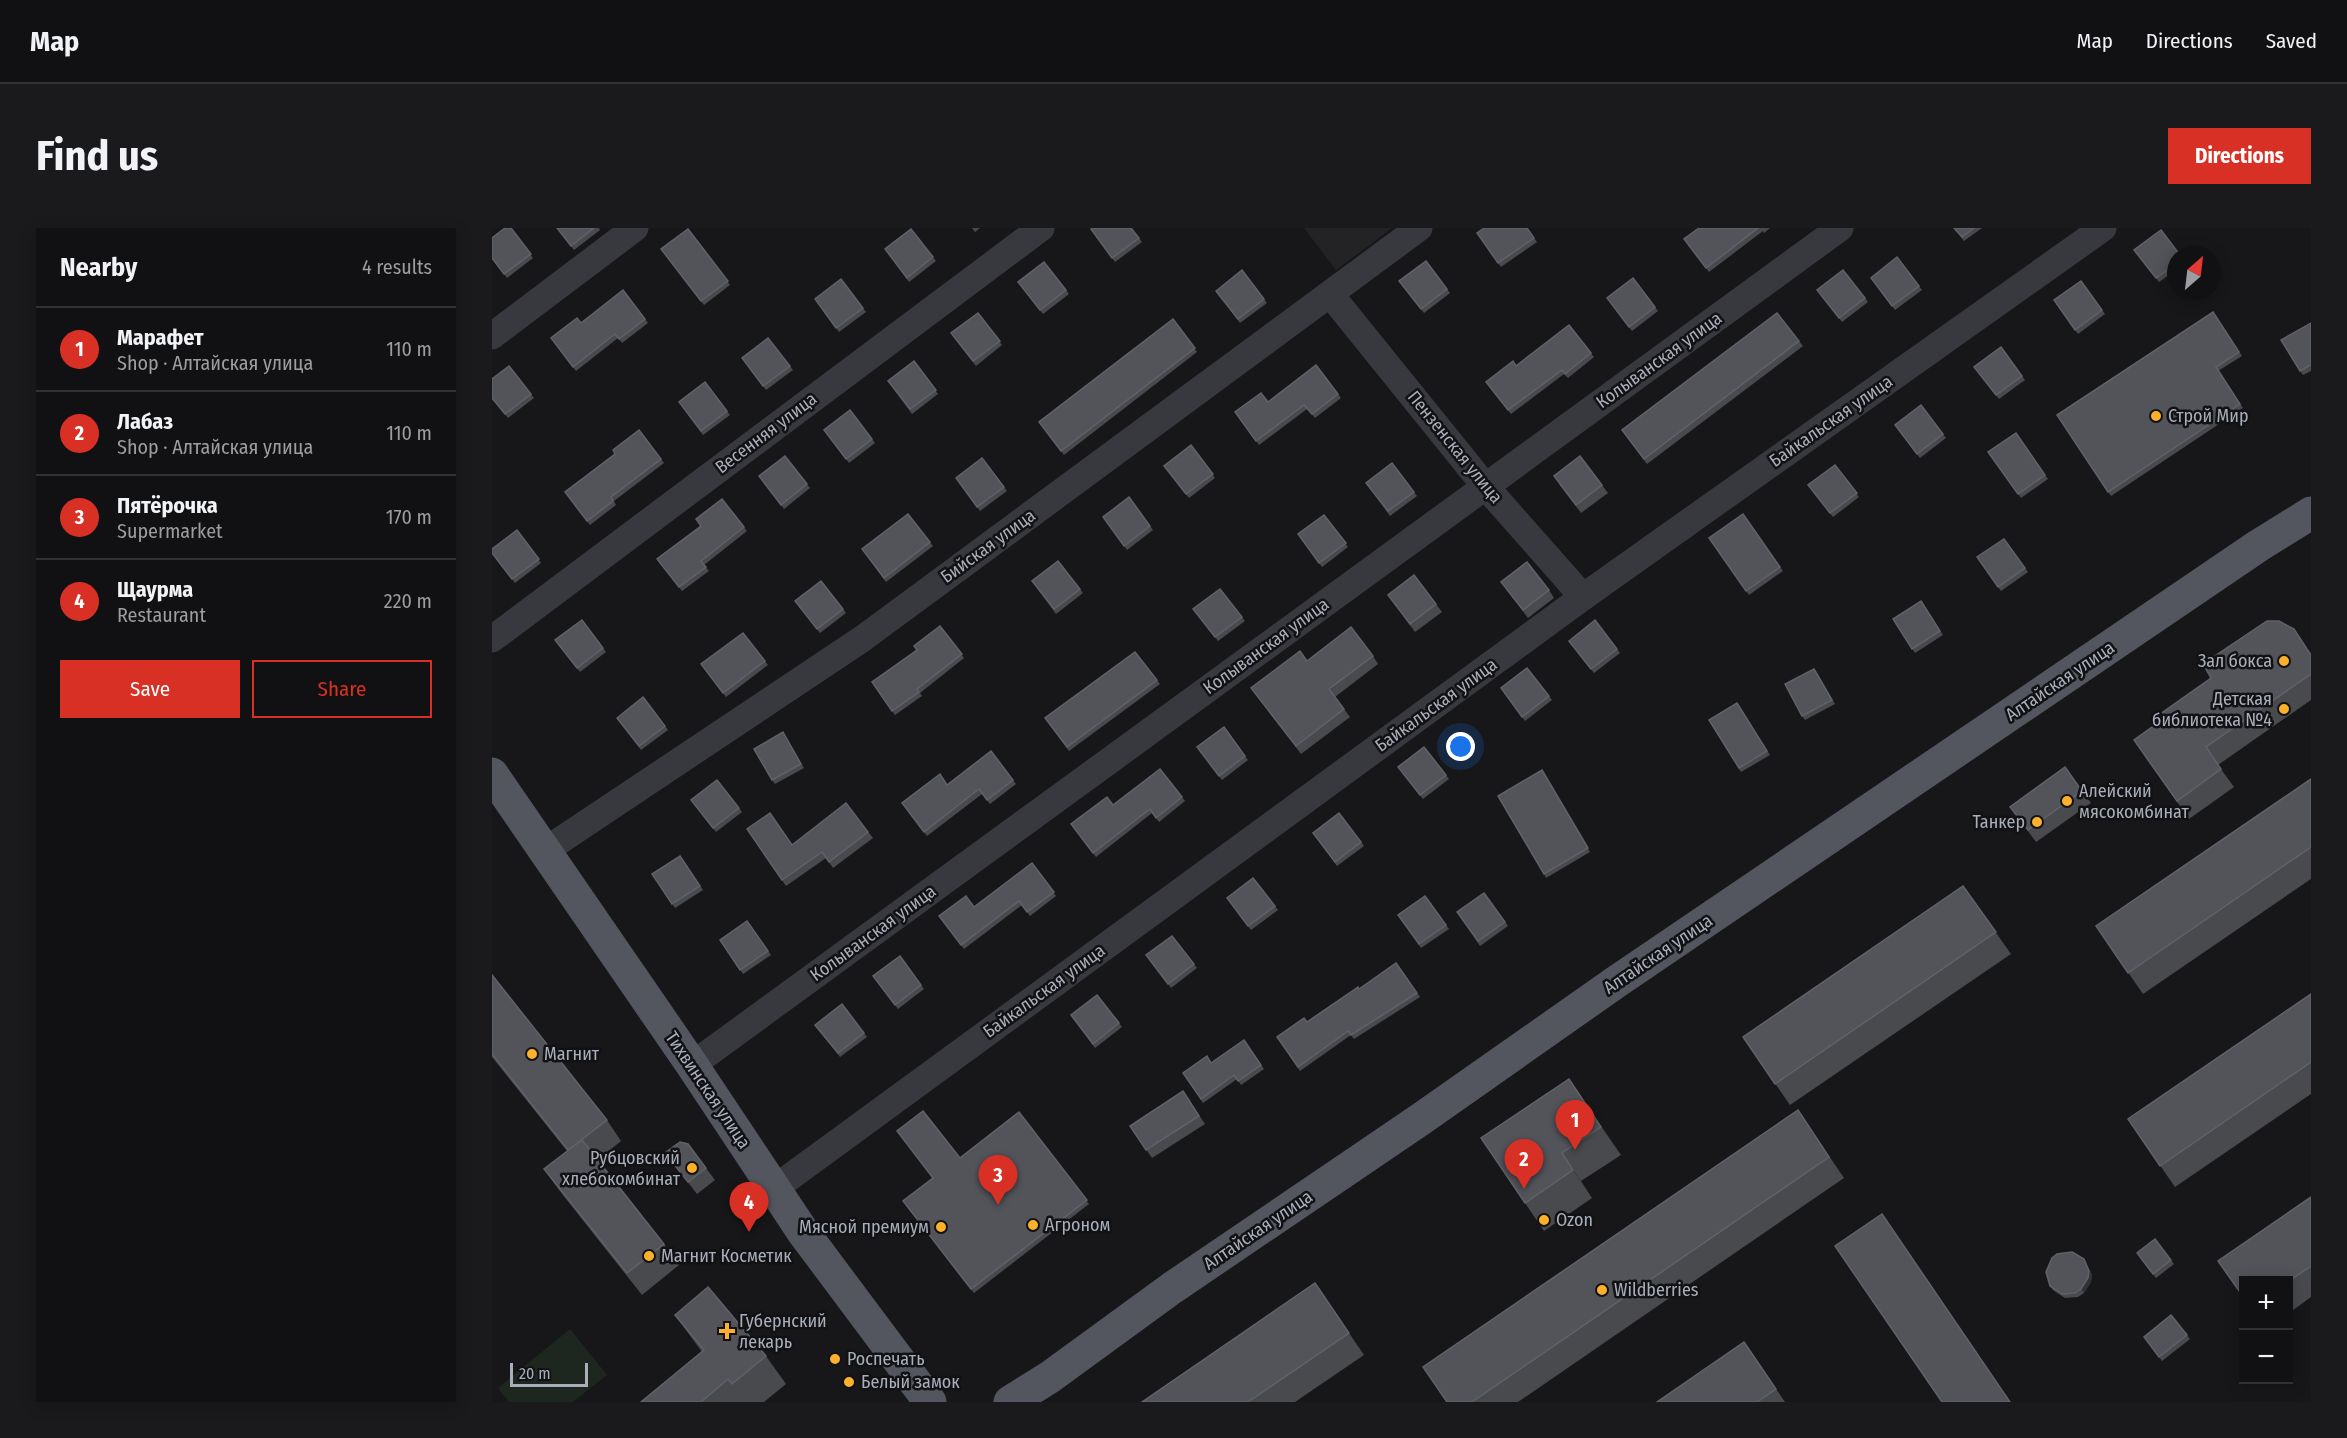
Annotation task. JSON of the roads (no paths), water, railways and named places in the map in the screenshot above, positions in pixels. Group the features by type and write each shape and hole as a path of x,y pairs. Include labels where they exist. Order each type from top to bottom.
{"main road":[{"name":"Алтайская улица","path":"1010,1402 1050,1377 1172,1288 1411,1126 1633,970 2258,546 2311,513"},
{"name":"Тихвинская улица","path":"492,774 692,1065 803,1232 930,1402"}],"street":[{"path":"492,336 635,228"},
{"name":"Весенняя улица","path":"492,639 1041,228"},
{"name":"Бийская улица","path":"546,850 862,639 1419,228"},
{"name":"Колыванская улица","path":"692,1065 1840,228"},
{"name":"Байкальская улица","path":"775,1188 1583,597 2103,228"},
{"name":"Пензенская улица","path":"1330,294 1485,486 1583,597"}],"place":[{"name":"Строй Мир","path":"2156,416"},
{"name":"Зал бокса","path":"2284,661"},
{"name":"Детская библиотека №4","path":"2284,709"},
{"name":"Алейский мясокомбинат","path":"2067,801"},
{"name":"Танкер","path":"2037,822"},
{"name":"Магнит","path":"532,1054"},
{"name":"Марафет","path":"1575,1150"},
{"name":"Рубцовский хлебокомбинат","path":"692,1168"},
{"name":"Лабаз","path":"1524,1189"},
{"name":"Пятёрочка","path":"998,1205"},
{"name":"Ozon","path":"1544,1220"},
{"name":"Агроном","path":"1033,1225"},
{"name":"Мясной премиум","path":"941,1227"},
{"name":"Щаурма","path":"749,1232"},
{"name":"Магнит Косметик","path":"649,1256"},
{"name":"Wildberries","path":"1602,1290"},
{"name":"Губернский лекарь","path":"727,1331"},
{"name":"Роспечать","path":"835,1359"},
{"name":"Белый замок","path":"849,1382"}]}
